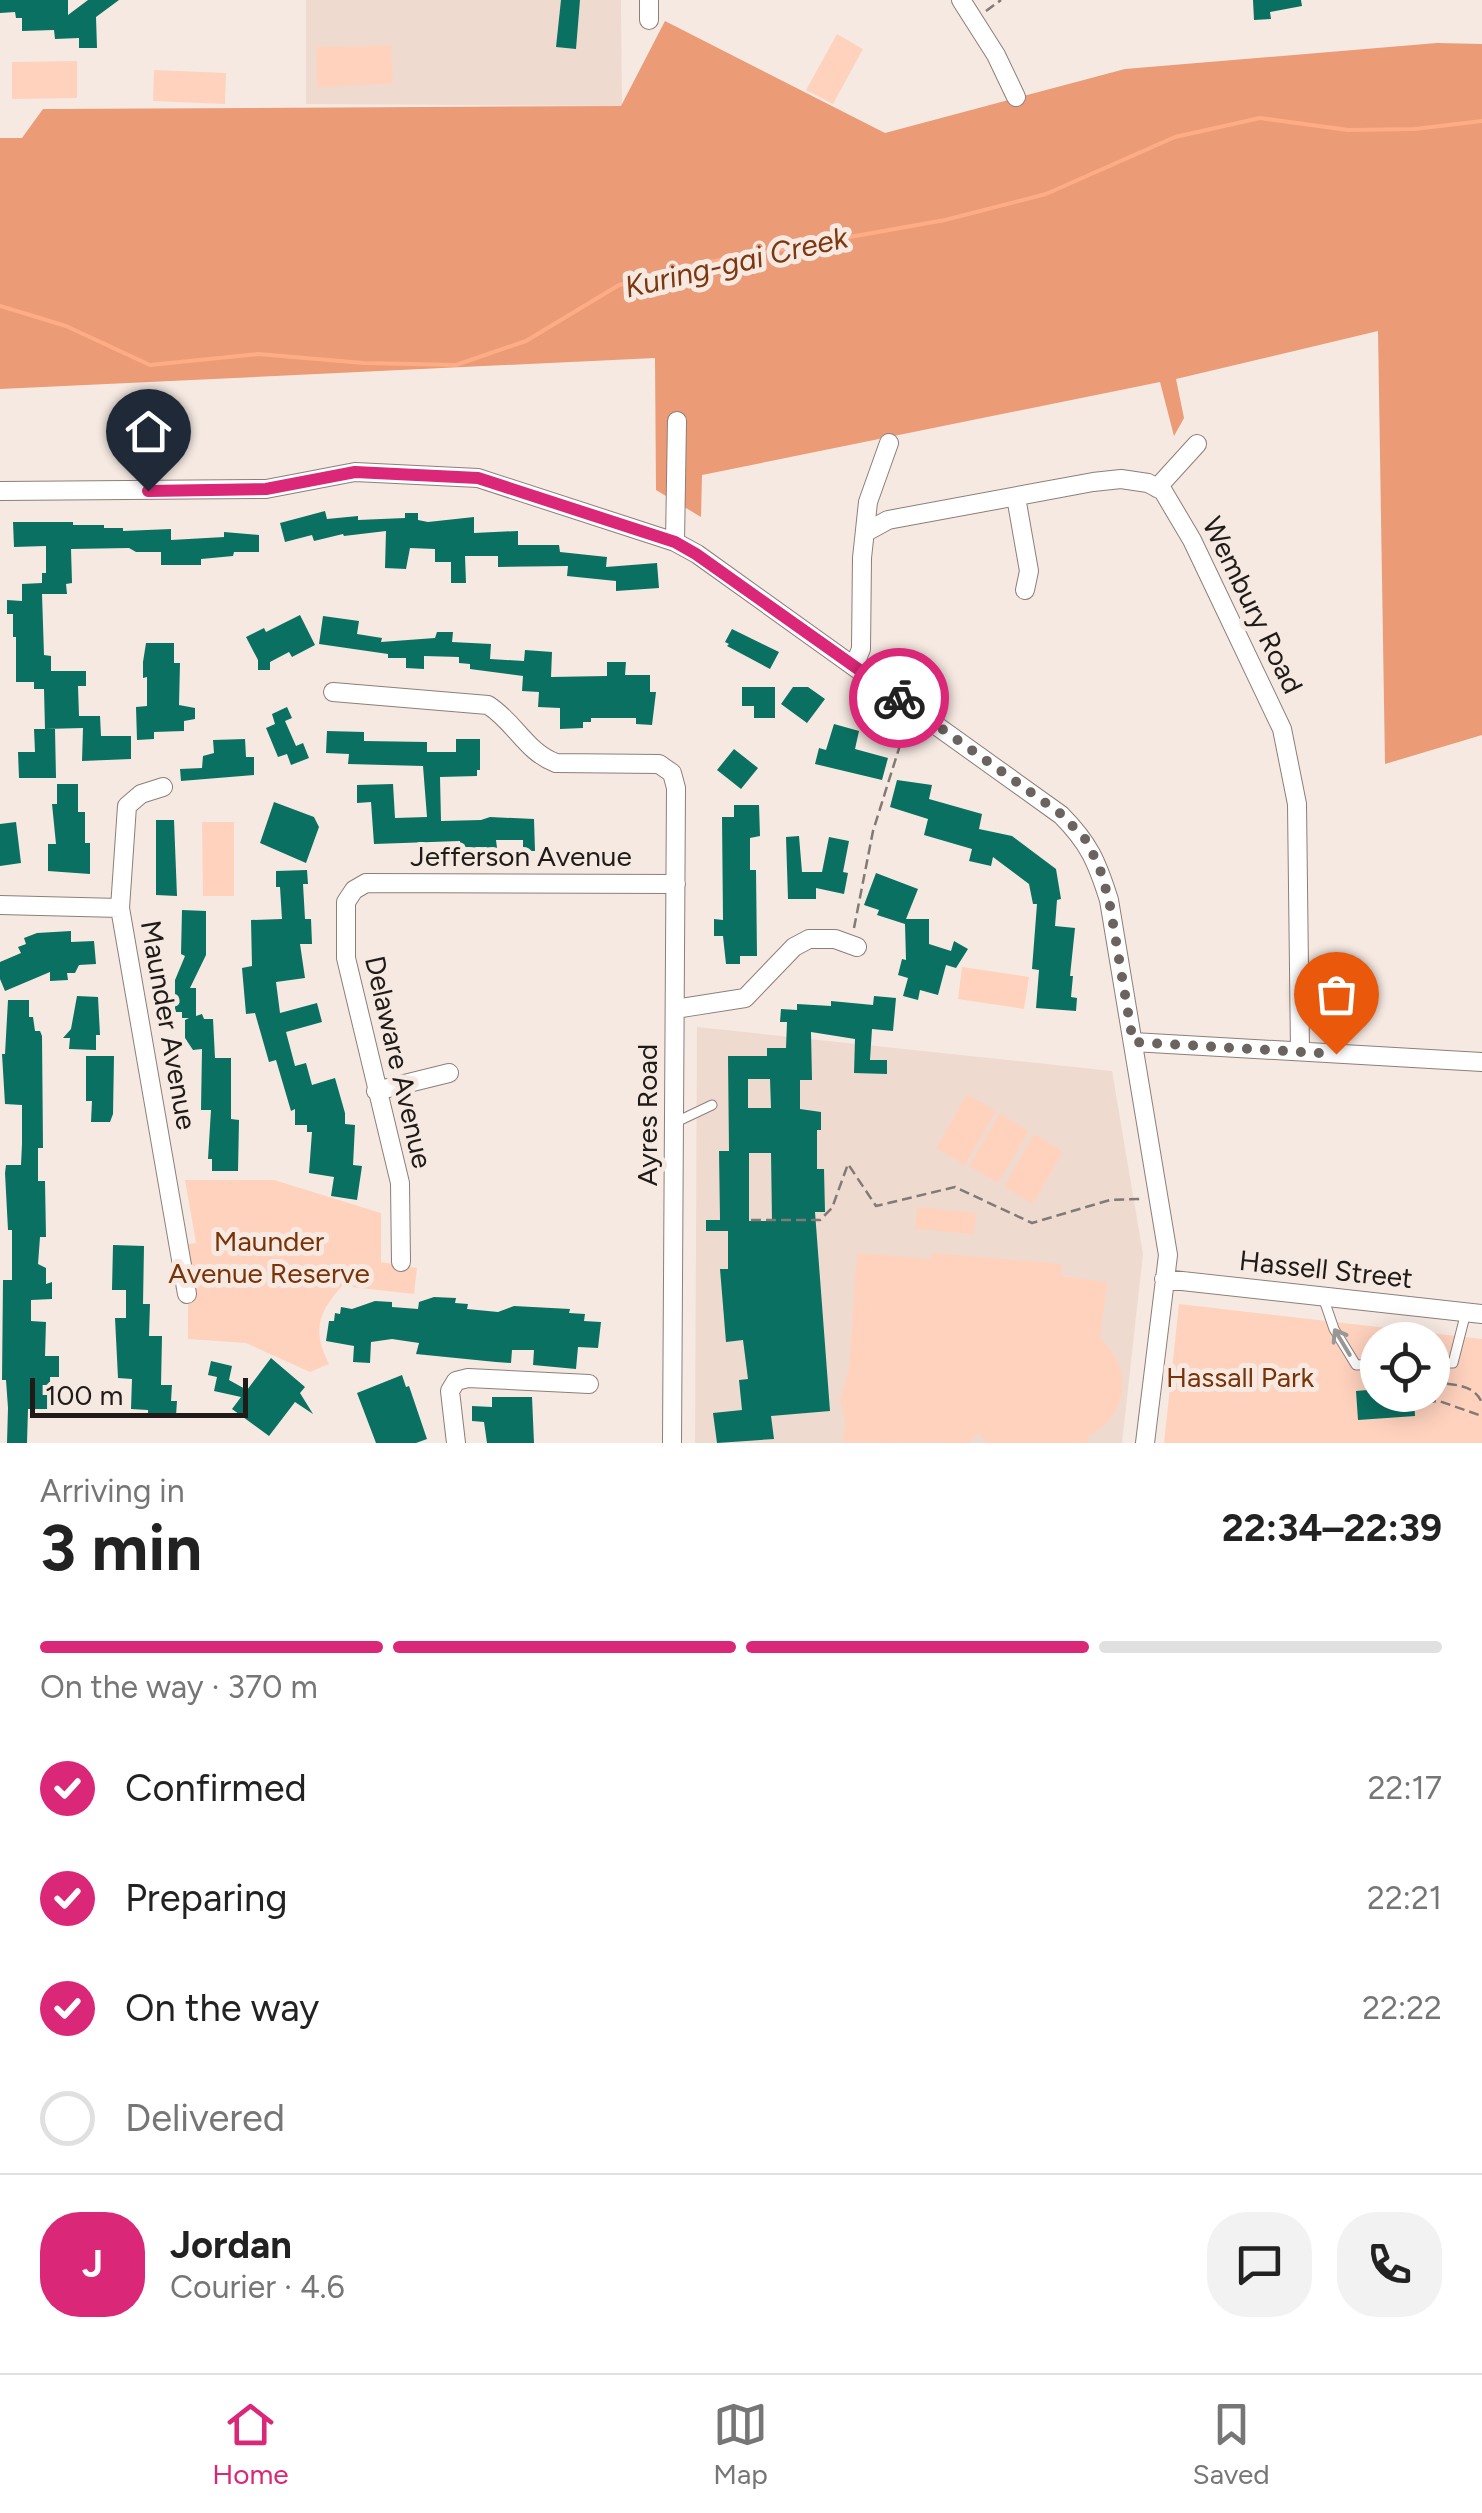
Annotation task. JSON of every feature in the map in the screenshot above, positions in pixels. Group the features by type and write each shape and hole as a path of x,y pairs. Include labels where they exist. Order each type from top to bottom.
{"street":[{"path":"649,0 650,20"},
{"path":"962,0 976,18 1016,96"},
{"path":"675,542 677,421"},
{"path":"854,666 861,649 862,558 868,502 889,442"},
{"path":"866,532 888,520 1121,479 1157,488 1196,444"},
{"path":"0,492 266,489 355,472 478,478 675,542 1061,814 1086,840 1109,900 1168,1255 1145,1443"},
{"name":"Wembury Road","path":"1157,488 1176,508 1282,728 1297,804 1300,1052"},
{"path":"1016,497 1030,571 1025,590"},
{"name":"Ayres Road","path":"332,692 488,705 502,714 540,757 556,763 659,764 672,773 676,788 672,1443"},
{"name":"Maunder Avenue","path":"162,787 141,794 127,806 120,908 187,1294"},
{"name":"Jefferson Avenue","path":"366,883 676,884"},
{"name":"Delaware Avenue","path":"366,883 354,890 346,902 346,958 400,1184 401,1262"},
{"path":"0,905 120,908"},
{"path":"675,1009 745,998 794,948 809,940 834,939 856,947"},
{"path":"1133,1042 1482,1062"},
{"path":"376,1091 449,1072"},
{"name":"Hassell Street","path":"1164,1279 1474,1313"},
{"path":"456,1443 450,1391 456,1380 589,1384"}],"lane":[{"path":"674,1123 712,1105"},
{"path":"1323,1298 1334,1329 1356,1365 1360,1365"},
{"path":"1450,1363 1474,1313"}],"path":[{"path":"976,18 1001,0"},
{"path":"856,947 853,930 873,831 912,708"},
{"path":"752,1220 820,1220 832,1208 848,1164 876,1206 956,1187 1032,1223 1110,1200 1142,1199"},
{"path":"1450,1385 1478,1392 1482,1402"},
{"path":"1450,1405 1482,1416"}],"shaded area":[{"path":"306,0 621,0 622,106 306,104"},
{"path":"665,21 885,133 1125,69 1437,43 1482,44 1482,735 1385,764 1378,331 1176,379 1184,418 1174,436 1160,382 702,475 701,517 656,490 655,358 0,389 0,138 22,138 43,109 621,106"},
{"path":"697,1027 1112,1071 1143,1254 1122,1443 695,1443"}],"green space":[{"path":"837,34 863,49 833,104 806,90"},
{"path":"391,45 393,84 317,87 316,47"},
{"path":"77,61 77,98 12,99 12,62"},
{"path":"154,70 226,73 225,104 153,101"},
{"path":"202,822 234,822 234,896 203,896"},
{"path":"962,967 1029,977 1024,1009 958,999"},
{"path":"967,1094 996,1111 965,1165 936,1148"},
{"path":"1000,1113 1029,1131 998,1183 969,1166"},
{"path":"1034,1134 1063,1151 1033,1204 1004,1187"},
{"name":"Maunder Avenue Reserve","path":"185,1180 274,1180 381,1213 381,1262 417,1268 414,1294 342,1286 320,1322 320,1341 329,1364 310,1372 246,1343 188,1339 188,1244 196,1243"},
{"path":"917,1207 976,1213 974,1234 915,1229"},
{"path":"857,1253 931,1259 932,1253 1062,1264 1061,1276 1107,1282 1100,1338 1111,1350 1122,1376 1119,1404 1112,1416 1088,1436 1087,1443 987,1443 979,1433 968,1443 843,1442 845,1419 840,1400 849,1368"},
{"name":"Hassall Park","path":"1179,1304 1360,1325 1360,1412 1450,1412 1450,1335 1482,1339 1482,1443 1164,1443"}],"building":[{"path":"0,0 68,0 68,15 88,0 119,0 96,17 97,48 79,48 79,38 55,39 54,30 22,31 22,18 16,18 15,12 0,13"},
{"path":"561,0 580,0 576,49 556,47"},
{"path":"1253,0 1301,0 1302,6 1270,12 1271,19 1254,20"},
{"path":"325,511 327,519 405,518 405,513 418,513 418,520 428,522 474,517 474,533 518,531 518,545 559,545 560,552 607,557 606,567 657,563 659,588 616,591 616,581 567,576 568,566 498,567 498,556 465,556 466,583 451,583 451,562 435,562 435,549 410,548 406,569 385,568 386,531 314,541 312,535 285,542 280,523"},
{"path":"13,522 73,522 123,531 171,529 171,540 224,537 224,532 259,535 259,552 201,559 201,565 161,565 161,552 136,552 129,548 71,549 72,583 66,584 67,594 42,594 44,655 51,656 51,671 86,671 86,686 78,686 79,716 100,716 101,736 131,736 131,759 82,761 83,728 45,729 44,689 34,689 34,682 16,682 16,637 13,614 7,614 7,600 22,601 22,584 42,583 46,546 14,547"},
{"path":"300,615 315,645 292,657 289,652 270,662 270,670 258,670 258,660 246,637"},
{"path":"323,616 359,621 357,634 382,638 381,642 435,638 437,632 453,632 452,642 491,644 490,659 524,661 525,650 552,652 551,677 607,676 607,662 626,662 625,675 650,675 650,692 656,692 652,725 636,724 636,718 591,718 591,722 583,722 583,728 560,729 560,708 538,707 539,692 522,691 523,676 470,669 470,664 459,663 459,657 424,656 424,669 406,668 406,658 319,644"},
{"path":"732,629 779,652 770,669 727,646 725,642"},
{"path":"146,643 174,643 174,663 180,663 179,705 195,708 195,719 184,721 184,731 154,732 154,739 137,740 136,707 147,706 147,677 143,678"},
{"path":"742,687 775,687 775,718 754,718 754,706 742,706"},
{"path":"793,687 808,687 825,699 807,723 781,704"},
{"path":"287,707 292,718 285,721 296,746 303,743 309,758 291,765 287,754 278,757 266,728 275,724 272,714"},
{"path":"834,724 859,731 855,749 888,758 882,780 815,764 819,748 826,750"},
{"path":"34,729 55,729 56,778 19,778 18,752 35,752"},
{"path":"327,731 364,732 364,741 427,742 427,752 456,752 456,739 480,739 477,776 440,777 441,821 534,819 535,851 523,851 523,840 496,840 497,848 460,847 460,841 374,844 371,802 357,803 357,785 393,784 395,818 427,817 423,766 348,764 349,754 326,753"},
{"path":"245,739 246,757 254,757 254,775 181,781 180,769 202,768 203,756 214,753 213,740"},
{"path":"734,749 758,768 741,789 717,770"},
{"path":"897,780 932,785 929,799 982,814 979,829 1012,836 1056,869 1061,899 1057,900 1055,926 1075,928 1070,976 1071,997 1077,998 1076,1011 1036,1008 1039,970 1032,969 1037,904 1033,904 1029,884 993,857 991,866 969,861 972,849 924,835 928,819 890,807"},
{"path":"57,784 78,784 78,812 85,812 85,843 90,843 90,874 48,871 48,844 56,844 52,804 57,804"},
{"path":"274,802 314,817 319,827 306,863 260,843"},
{"path":"734,805 759,805 760,836 750,838 750,870 756,870 757,956 740,956 740,964 726,964 723,936 714,936 714,919 723,920 722,817 734,817"},
{"path":"156,820 174,820 177,896 156,895"},
{"path":"16,822 21,863 0,866 0,824"},
{"path":"799,836 802,872 822,872 829,837 849,841 843,872 848,873 844,894 816,888 816,899 788,899 786,837"},
{"path":"307,870 308,884 303,884 305,919 311,919 312,944 300,944 305,978 276,982 280,1013 317,1003 322,1022 286,1032 295,1066 306,1063 312,1085 335,1078 345,1124 355,1125 353,1165 362,1166 357,1200 331,1196 334,1177 309,1173 312,1132 307,1132 307,1125 295,1125 295,1109 291,1111 276,1060 269,1062 255,1013 246,1014 242,968 252,966 251,920 282,919 276,871"},
{"path":"876,873 918,889 906,919 929,919 929,944 951,951 954,941 968,949 956,968 946,965 938,995 920,990 918,1000 903,996 908,978 898,975 902,959 906,960 905,924 877,915 879,910 864,905"},
{"path":"182,910 206,911 206,955 190,988 196,988 196,1016 202,1014 204,1019 213,1019 215,1058 231,1058 231,1119 239,1120 238,1171 212,1171 212,1159 208,1159 211,1110 201,1110 202,1049 193,1050 185,1038 185,1020 189,1018 175,1012 175,980 185,956 181,954"},
{"path":"71,931 71,942 94,941 96,964 79,965 75,973 67,973 68,980 50,981 50,972 5,991 0,962 21,953 18,947 26,944 24,938 37,933"},
{"path":"77,996 98,997 100,1035 96,1035 96,1050 69,1049 70,1038 63,1038 71,1029"},
{"path":"874,996 896,998 893,1031 872,1029 870,1060 887,1060 887,1074 854,1073 855,1039 811,1032 812,1080 800,1080 800,1109 821,1112 817,1169 824,1169 825,1212 815,1212 830,1411 771,1416 774,1439 717,1443 713,1413 742,1410 739,1380 748,1379 743,1340 726,1342 720,1269 728,1269 728,1231 706,1231 706,1220 720,1220 719,1151 729,1151 728,1056 767,1056 767,1048 786,1048 787,1022 780,1022 781,1009 797,1010 797,1004 831,1006 831,1001 873,1005","holes":["748,1079 770,1079 771,1108 748,1108","749,1153 771,1153 772,1221 749,1221"]},
{"path":"8,1000 29,1000 29,1017 33,1017 35,1031 42,1036 43,1148 38,1148 38,1181 45,1181 46,1237 40,1237 38,1264 46,1268 46,1284 52,1282 52,1299 31,1300 31,1321 46,1322 45,1356 59,1356 59,1377 50,1377 50,1409 28,1409 27,1443 7,1443 6,1380 2,1380 3,1280 12,1280 12,1230 8,1230 5,1173 6,1165 21,1165 22,1144 22,1105 5,1104 2,1054"},
{"path":"86,1056 114,1056 110,1122 91,1122 92,1101 86,1101"},
{"path":"113,1245 144,1246 143,1304 150,1304 149,1336 162,1336 161,1385 172,1385 171,1401 177,1401 176,1416 148,1415 148,1410 131,1409 132,1379 118,1378 115,1318 126,1318 126,1290 112,1290"},
{"path":"434,1297 456,1298 455,1303 468,1304 467,1309 498,1312 514,1306 570,1309 569,1313 585,1314 584,1321 601,1322 598,1348 578,1347 576,1369 533,1365 534,1350 512,1350 511,1363 496,1362 416,1354 419,1343 392,1339 371,1342 370,1363 353,1362 354,1346 326,1341 329,1321 334,1321 335,1313 340,1314 341,1307 352,1309 375,1301 418,1309 419,1302"},
{"path":"271,1358 305,1387 300,1393 313,1414 295,1402 269,1436 232,1409 241,1397 214,1391 217,1377 208,1375 211,1361 232,1366 229,1380 247,1390"},
{"path":"402,1375 427,1439 416,1443 376,1443 357,1393"},
{"path":"1356,1391 1360,1391 1360,1412 1415,1412 1415,1416 1358,1420"},
{"path":"492,1397 532,1397 534,1443 487,1443 484,1422 472,1421 472,1406 492,1407"}],"waterway":[{"name":"Kuring-gai Creek","path":"0,306 66,326 150,365 258,354 364,363 456,365 526,341 619,285 698,264 945,220 1046,194 1175,137 1260,118 1348,130 1415,129 1482,121"}],"way so far":[{"path":"899,698 1061,814 1086,840 1109,900 1133,1042 1336,1054"}],"route":[{"path":"148,491 266,489 355,472 478,478 675,542 899,698"}]}
